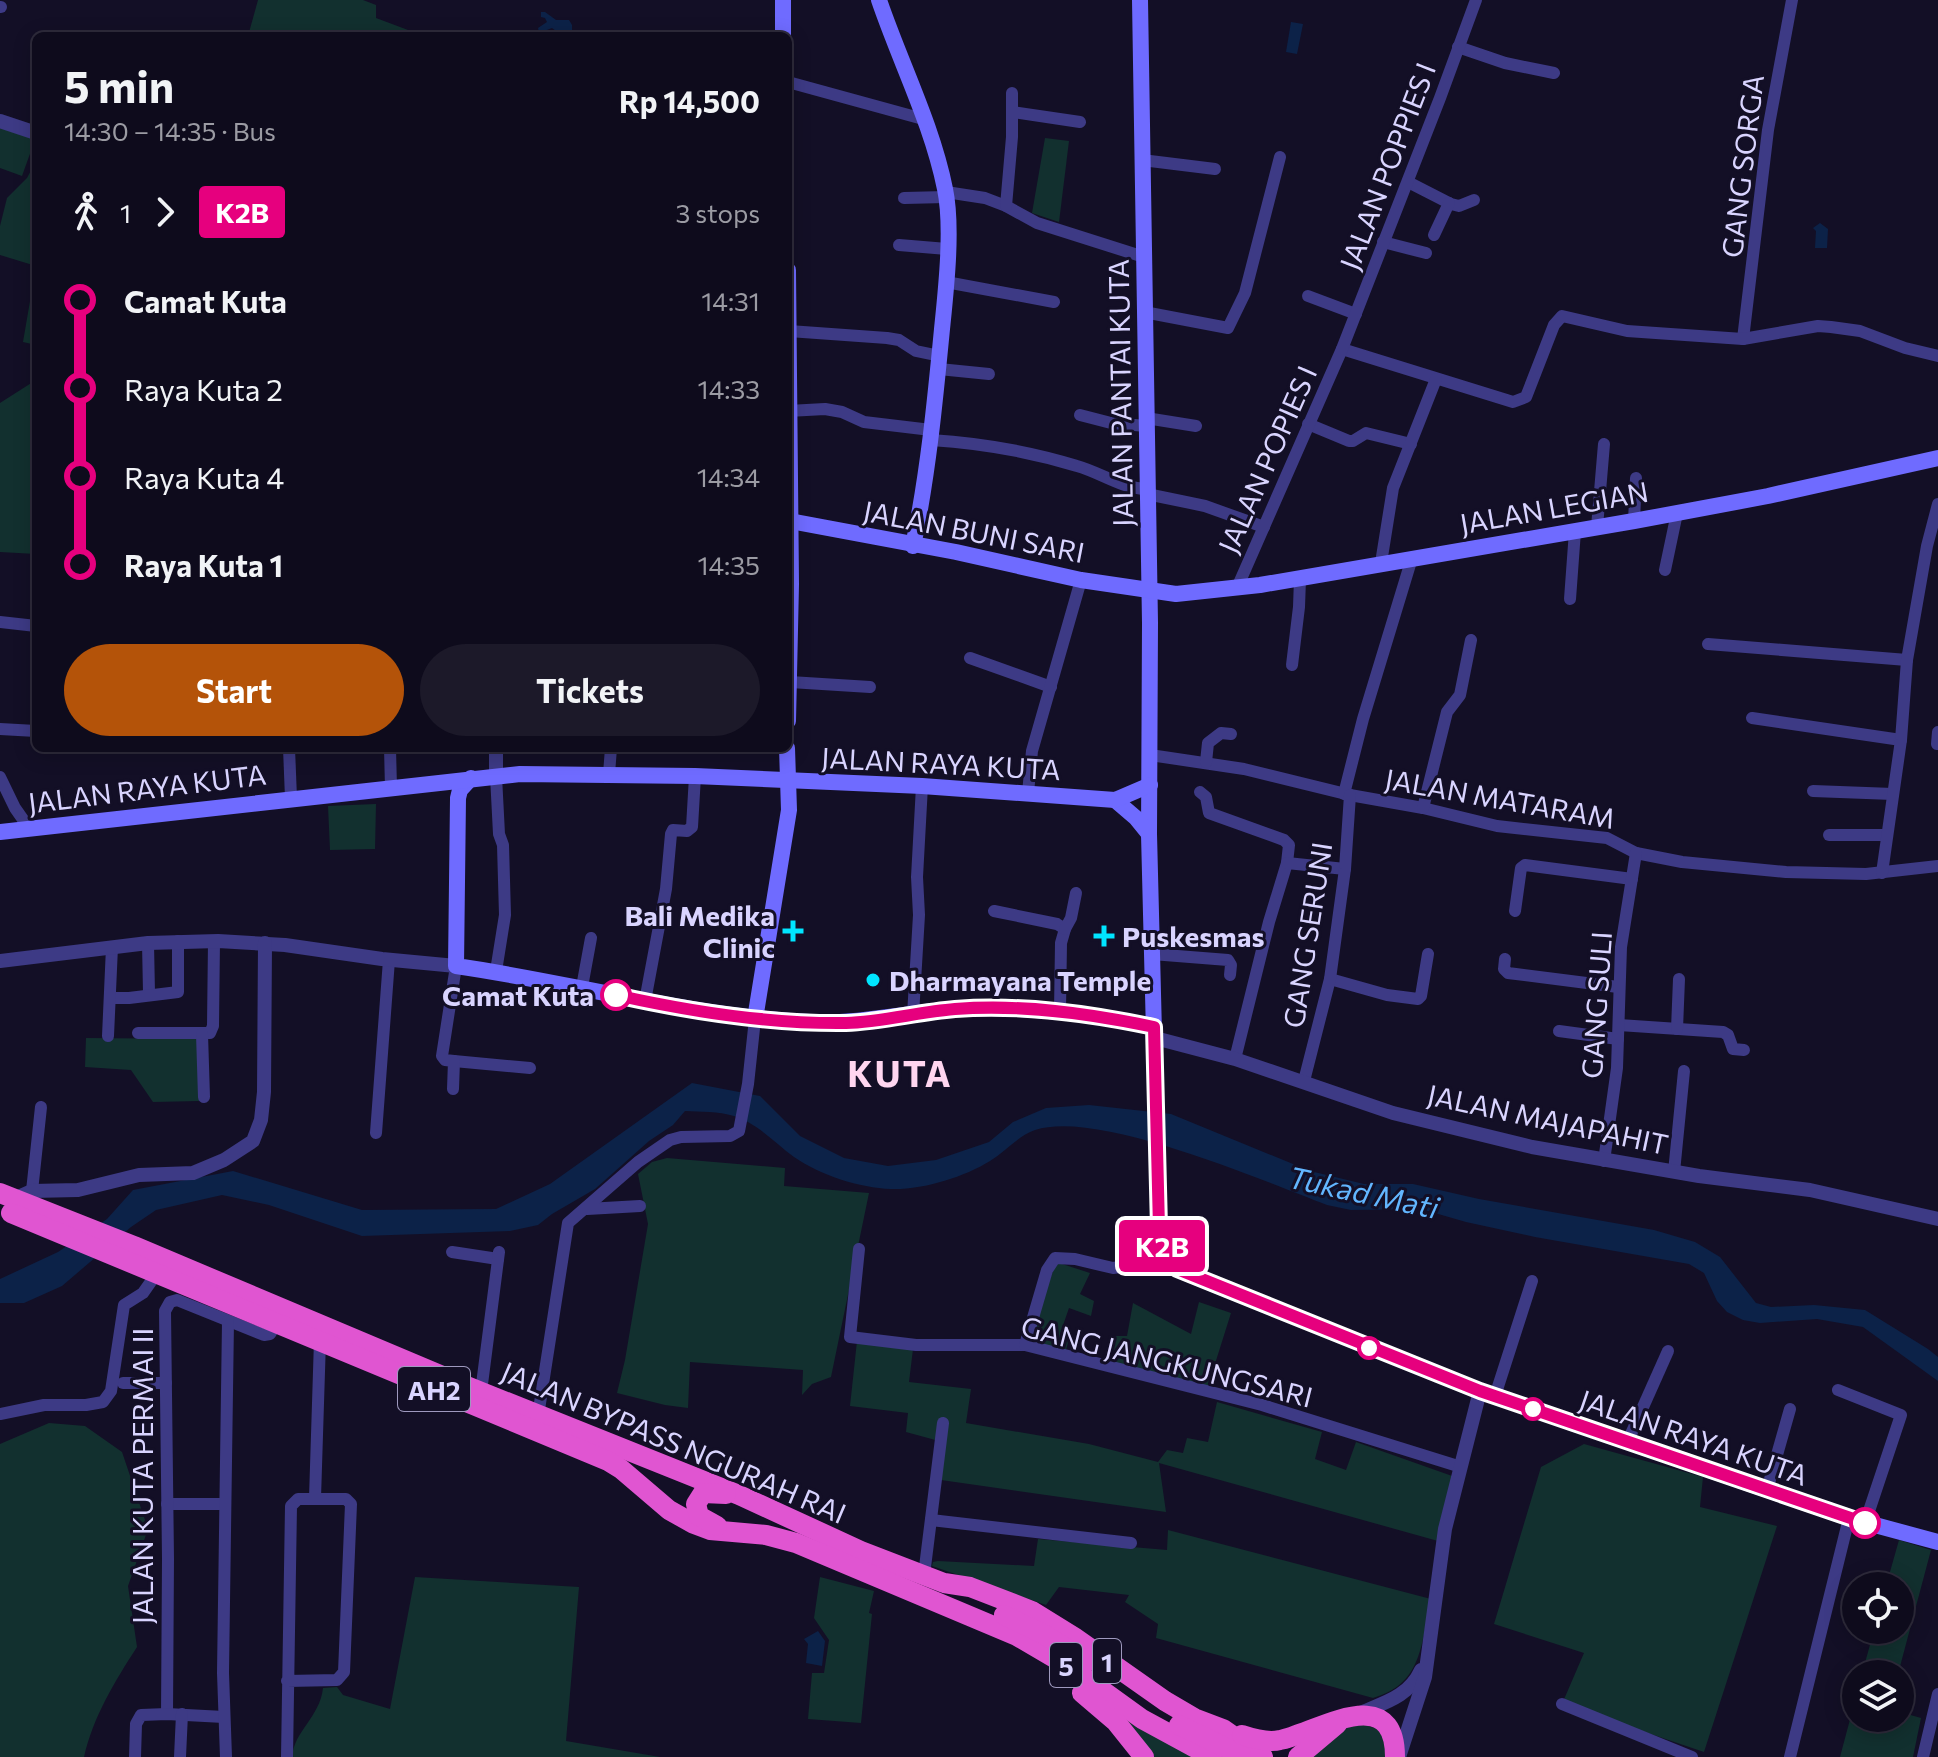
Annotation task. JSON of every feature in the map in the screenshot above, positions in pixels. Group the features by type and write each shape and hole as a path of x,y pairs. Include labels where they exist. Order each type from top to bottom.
{"highway":[{"name":"JALAN BYPASS NGURAH RAI","path":"12,1198 75,1231 739,1495 810,1529 944,1583 970,1587 1032,1611 1165,1701 1194,1718 1223,1729 1263,1757"},
{"name":"JALAN BYPASS NGURAH RAI","path":"130,1253 157,1273 608,1461 681,1518 710,1530 766,1535 796,1543 911,1592 928,1608 1016,1649 1063,1679 1116,1722 1144,1757"},
{"path":"731,1532 699,1516 696,1504 700,1496 707,1492 739,1495"},
{"name":"5","path":"944,1583 976,1604 1047,1636 1149,1708 1241,1755"},
{"name":"5","path":"911,1592 1017,1636 1070,1667 1153,1726 1212,1757"},
{"path":"1223,1729 1275,1741 1322,1723 1350,1717 1376,1718 1387,1728 1397,1757"},
{"path":"1298,1757 1350,1717"}],"main road":[{"path":"783,0 783,32"},
{"path":"879,0 932,139 946,195 946,282 939,362 913,546"},
{"name":"JALAN PANTAI KUTA","path":"1140,0 1150,785"},
{"name":"JALAN LEGIAN","path":"1176,594 1300,579 1634,521 1768,496 1938,458"},
{"name":"JALAN BUNI SARI","path":"792,517 1081,580 1176,594"},
{"path":"1150,623 1154,614 1176,594"},
{"path":"755,1019 789,810 787,752"},
{"name":"JALAN RAYA KUTA","path":"0,832 496,776 695,776 922,786 1115,800 1150,785"},
{"path":"471,778 460,790 458,798 456,966 755,1019 845,1023 997,1007 1060,1011 1155,1032"},
{"path":"444,781 458,798"},
{"path":"1150,785 1159,1228 1168,1260"},
{"path":"1115,800 1149,834"},
{"name":"JALAN RAYA KUTA","path":"1168,1260 1186,1273 1488,1393 1857,1521 1938,1542"}],"street":[{"name":"GANG SORGA","path":"1743,339 1768,130 1792,0"},
{"name":"JALAN POPPIES I","path":"1342,349 1408,182 1472,1"},
{"path":"1458,47 1505,63 1554,73"},
{"path":"792,83 923,119"},
{"path":"1006,206 1012,93"},
{"path":"1013,112 1080,122"},
{"path":"0,121 32,132"},
{"path":"1144,312 1228,328 1250,277 1280,157"},
{"path":"1142,160 1215,169"},
{"path":"1408,182 1459,206 1474,200"},
{"path":"904,198 977,196 1006,206 1037,223 1144,257"},
{"path":"1434,235 1449,203"},
{"path":"1383,242 1426,253"},
{"path":"899,245 947,249"},
{"path":"946,282 1054,302"},
{"path":"1308,296 1356,314"},
{"path":"1342,349 1513,402 1522,400 1554,325 1562,316 1627,331 1743,339 1818,326 1831,327 1860,331 1905,348 1938,356"},
{"path":"792,331 899,340 939,362 989,374"},
{"name":"JALAN POPIES I","path":"1237,588 1342,349"},
{"path":"1381,563 1391,498 1436,379"},
{"path":"792,411 835,411 864,422 1067,463 1128,487 1205,506 1264,527"},
{"path":"1080,415 1111,423 1196,426"},
{"path":"1308,424 1349,441 1366,433 1411,444"},
{"path":"1597,527 1604,444"},
{"path":"1634,521 1636,478"},
{"path":"1882,873 1901,740 1907,660 1927,546 1938,504"},
{"path":"1665,570 1677,513"},
{"path":"1570,599 1575,531"},
{"name":"GANG SERUNI","path":"1304,1081 1330,979 1345,869 1347,794 1363,719 1412,558"},
{"path":"1292,665 1299,617 1300,579"},
{"path":"1028,793 1032,751 1081,580"},
{"path":"0,622 32,626"},
{"path":"1423,808 1447,712 1460,695 1471,640"},
{"path":"1708,644 1907,660"},
{"path":"970,658 1051,687"},
{"path":"792,682 870,687"},
{"path":"1752,718 1901,740"},
{"path":"0,729 32,731"},
{"path":"1206,762 1208,743 1221,733 1231,734"},
{"path":"289,752 291,798"},
{"path":"390,752 391,788"},
{"path":"496,752 505,915 496,971"},
{"path":"609,774 611,752"},
{"name":"JALAN MATARAM","path":"1150,755 1206,762 1497,826 1607,838 1636,853 1682,862 1786,872 1882,873 1938,866"},
{"path":"645,1001 666,889 671,834 673,830 687,831 692,827 695,776"},
{"path":"0,777 29,828"},
{"path":"913,1015 922,786"},
{"path":"1813,791 1893,794"},
{"path":"1200,792 1206,797 1210,814 1286,841 1289,845 1287,863 1235,1059"},
{"path":"1829,835 1887,835"},
{"name":"GANG SULI","path":"1604,1161 1613,1104 1618,987 1636,853"},
{"path":"1287,863 1345,869"},
{"path":"1515,911 1521,868 1525,865 1632,879"},
{"path":"1060,1011 1061,943 1076,893"},
{"path":"994,911 1057,924 1065,929"},
{"path":"582,987 591,938"},
{"path":"110,998 178,992 178,941"},
{"path":"138,1033 210,1033 213,1026 214,941"},
{"path":"0,961 148,943 214,941 265,943 456,966 442,1056 445,1060 530,1068"},
{"path":"148,943 149,993"},
{"path":"41,1107 12,1198 78,1190 139,1175 193,1173 224,1160 253,1141 261,1120 264,1092 265,943"},
{"path":"108,1036 112,947"},
{"path":"1152,954 1228,960 1230,975"},
{"path":"1330,979 1387,995 1418,999 1428,954"},
{"path":"1505,959 1504,969 1508,973 1618,987"},
{"path":"376,1133 389,960"},
{"path":"1677,1029 1679,979"},
{"path":"538,1416 566,1227 638,1162 670,1140 730,1136 741,1127 755,1019"},
{"path":"1559,1031 1677,1029 1723,1032 1728,1035 1733,1049 1744,1050"},
{"name":"JALAN MAJAPAHIT","path":"1155,1032 1422,1121 1604,1161 1810,1190 1938,1219"},
{"path":"202,1034 204,1097"},
{"path":"453,1089 454,1061"},
{"path":"1674,1172 1684,1071"},
{"path":"586,1209 640,1206"},
{"name":"GANG JANGKUNGSARI","path":"859,1249 850,1337 916,1345 1025,1345 1275,1409 1461,1467"},
{"path":"452,1252 498,1256 481,1392"},
{"path":"1025,1345 1052,1260 1059,1257 1121,1268 1168,1260"},
{"path":"0,1414 44,1405 103,1402 111,1391 124,1305 143,1293 157,1273"},
{"path":"1397,1757 1420,1697 1445,1529 1461,1467 1532,1281"},
{"name":"JALAN KUTA PERMAI II","path":"167,1714 165,1311 170,1302 177,1300 228,1321"},
{"path":"226,1757 228,1321 264,1335 270,1334 277,1323"},
{"path":"315,1498 320,1340"},
{"path":"1627,1443 1668,1351"},
{"path":"123,1383 166,1383"},
{"path":"1790,1757 1857,1521 1901,1415 1838,1390"},
{"path":"1767,1490 1790,1409"},
{"path":"924,1575 943,1423"},
{"path":"287,1681 337,1680 344,1672 351,1504 346,1499 298,1499 291,1506 287,1681 287,1757"},
{"path":"167,1504 225,1504"},
{"path":"931,1520 1131,1543"},
{"path":"1350,1717 1408,1690 1419,1674 1428,1651"},
{"path":"1923,1757 1933,1740 1938,1694"},
{"path":"1562,1704 1692,1757"},
{"path":"180,1757 182,1714"},
{"path":"135,1757 137,1718 141,1715 224,1717"}],"green space":[{"path":"258,0 363,0 376,5 376,18 413,32 249,32"},
{"path":"0,125 32,136 32,148 22,176 0,168"},
{"path":"1045,138 1069,141 1059,222 1032,213"},
{"path":"32,169 32,265 0,255 0,226 7,198"},
{"path":"32,289 32,344 23,342"},
{"path":"32,383 32,554 0,552 0,403"},
{"path":"376,804 375,849 330,850 328,806"},
{"path":"86,1038 200,1039 199,1101 153,1102 131,1070 85,1067"},
{"path":"667,1158 785,1168 784,1186 869,1193 831,1377 812,1384 802,1395 803,1370 690,1362 688,1408 617,1393 648,1224 638,1174 652,1162"},
{"path":"1056,1262 1090,1273 1080,1294 1094,1301 1091,1316 1069,1308 1060,1334 1069,1339 1065,1354 1028,1343"},
{"path":"1199,1302 1231,1313 1208,1386 1107,1361 1113,1336 1127,1336 1133,1303 1191,1334"},
{"path":"857,1341 913,1349 909,1382 971,1389 966,1423 1089,1444 1158,1462 1167,1450 1183,1453 1187,1438 1208,1442 1217,1402 1322,1432 1315,1459 1346,1470 1356,1442 1455,1477 1438,1541 1159,1463 1166,1512 934,1479 939,1441 906,1432 908,1413 850,1406"},
{"path":"49,1423 85,1426 122,1452 148,1529 128,1586 137,1647 99,1714 84,1757 0,1757 0,1444"},
{"path":"1584,1444 1703,1477 1700,1507 1777,1526 1704,1752 1562,1704 1584,1653 1494,1624 1541,1467"},
{"path":"1168,1530 1431,1599 1421,1646 1411,1672 1389,1692 1373,1698 1156,1638 1158,1624 1125,1602 1129,1595 1059,1587 1046,1605 932,1566 933,1562 938,1561 1034,1566 1038,1539 1167,1550"},
{"path":"1899,1540 1931,1550 1914,1614 1914,1572 1890,1572"},
{"path":"415,1577 579,1587 566,1741 660,1757 292,1757 297,1739 317,1707 323,1688 337,1687 343,1695 390,1709"},
{"path":"820,1577 874,1591 869,1613 872,1614 861,1723 808,1719 812,1673 824,1673 829,1640 814,1618"},
{"path":"1870,1644 1906,1644 1902,1660 1866,1660"},
{"path":"1115,1709 1200,1757 1154,1757"},
{"path":"1914,1716 1921,1718 1913,1757 1840,1757 1847,1732 1914,1732"},
{"path":"1356,1722 1383,1731 1389,1757 1304,1757"}],"water":[{"path":"541,12 545,12 556,20 569,20 572,32 558,32 552,28 539,32 538,28 547,22 541,17"},
{"path":"1291,22 1303,24 1297,54 1286,52"},
{"path":"1820,223 1828,229 1827,248 1815,248 1816,231 1813,228"},
{"name":"Tukad Mati","path":"692,1083 760,1096 800,1136 844,1158 888,1166 936,1160 989,1142 1013,1122 1046,1108 1089,1105 1171,1114 1310,1171 1364,1184 1413,1184 1654,1230 1695,1242 1720,1257 1756,1303 1771,1307 1814,1305 1865,1310 1938,1357 1938,1381 1863,1327 1817,1319 1760,1323 1743,1320 1727,1312 1717,1301 1704,1273 1689,1264 1535,1237 1421,1209 1351,1210 1327,1205 1223,1165 1138,1138 1098,1129 1063,1126 1035,1130 968,1172 930,1185 891,1189 854,1183 804,1164 742,1119 728,1114 685,1111 673,1125 649,1141 595,1189 538,1225 510,1231 362,1236 269,1205 222,1195 156,1210 131,1227 62,1286 24,1303 0,1303 0,1279 58,1252 107,1219 133,1190 233,1171 362,1210 496,1209 550,1184"},
{"path":"818,1631 825,1641 822,1666 806,1663 808,1644 804,1639"}],"bus line":[{"name":"K2B","path":"616,995 755,1019 845,1023 997,1007 1060,1011 1154,1027 1159,1228 1164,1251 1177,1269 1480,1391 1865,1523"}],"place":[{"name":"Bali Medika Clinic","path":"793,931"},
{"name":"Puskesmas","path":"1104,936"},
{"name":"Dharmayana Temple","path":"873,980"},
{"name":"Camat Kuta","path":"616,995"}],"district":[{"name":"KUTA","path":"900,1072"}]}
